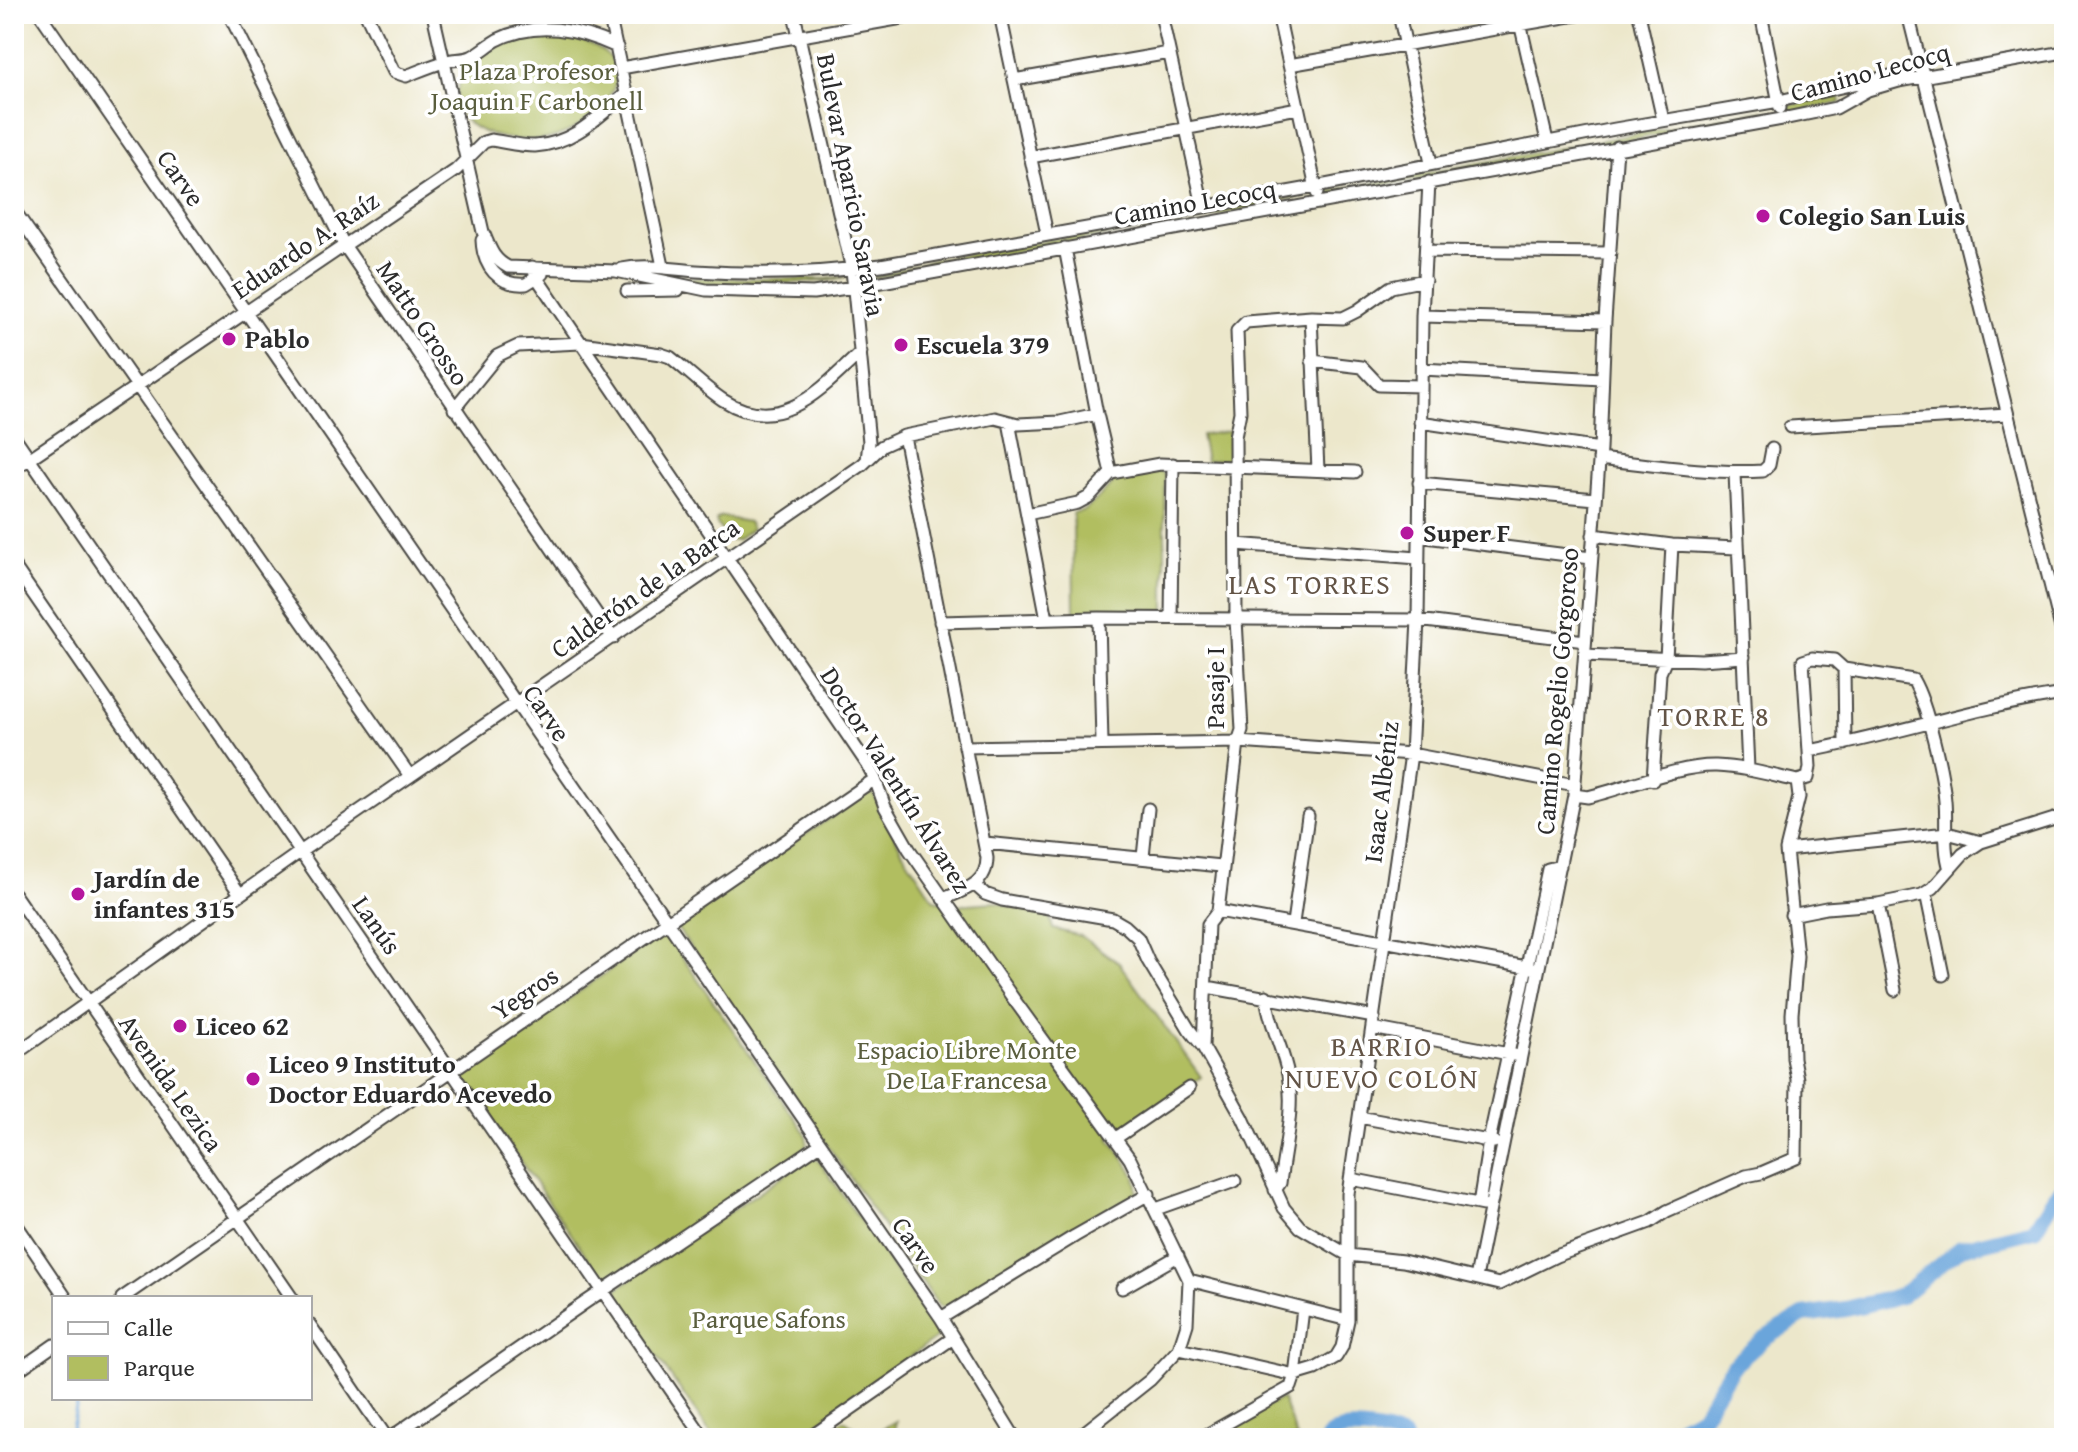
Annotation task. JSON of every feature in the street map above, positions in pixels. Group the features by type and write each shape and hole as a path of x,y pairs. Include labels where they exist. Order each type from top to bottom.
{"street":[{"name":"Carve","path":"40,14 941,1318 1015,1438"},
{"name":"Matto Grosso","path":"229,14 344,245 613,638"},
{"path":"366,14 397,74 406,76 444,62 472,57 499,39 541,27 565,29 617,47"},
{"path":"433,14 483,232 492,253 501,263 534,273"},
{"path":"609,14 663,266"},
{"name":"Bulevar Aparicio Saravia","path":"794,14 852,270 869,442 867,460"},
{"path":"621,68 872,19 925,14"},
{"path":"1000,14 1047,234"},
{"path":"1161,14 1203,206"},
{"path":"1278,14 1319,202"},
{"path":"1399,14 1431,163"},
{"path":"1289,65 1405,45 1519,20 1582,14"},
{"path":"1639,14 1663,120"},
{"path":"1761,14 1779,101"},
{"path":"1908,14 2007,414 2060,607 2064,640"},
{"path":"1519,20 1547,141"},
{"name":"Camino Lecocq","path":"534,273 553,268 616,271 663,266 695,271 852,270 1779,101 2064,45"},
{"name":"Camino Lecocq","path":"616,271 688,288 813,293 854,287 1782,119 1836,108 1868,90 1922,73 2064,52"},
{"path":"1014,80 1169,53"},
{"name":"Eduardo A. Raíz","path":"14,469 467,160 480,146 491,140 533,146 561,140 593,123 627,93"},
{"name":"Camino Lecocq","path":"1779,101 1782,119"},
{"path":"1030,157 1298,108"},
{"name":"Camino Rogelio Gorgoroso","path":"1476,1278 1503,1143 1514,1055 1532,968 1560,866 1574,790 1596,499 1617,147"},
{"name":"Isaac Albéniz","path":"1295,1375 1315,1369 1336,1357 1342,1347 1348,1320 1351,1179 1411,754 1418,620 1422,316 1429,182"},
{"path":"14,210 410,776"},
{"path":"483,232 485,259 497,277 520,285 534,273"},
{"path":"1065,248 1111,473"},
{"path":"1426,251 1610,253"},
{"name":"Doctor Valentín Álvarez","path":"534,273 875,779 895,827 943,899 1116,1138 1149,1194 1189,1280"},
{"path":"1318,470 1311,317 1343,318 1391,287 1425,280"},
{"path":"627,291 676,291 688,288"},
{"path":"1422,316 1605,321"},
{"name":"Pasaje I","path":"1203,1047 1208,924 1218,911 1221,866 1242,730 1236,619 1235,437 1240,412 1237,331 1246,322 1311,317"},
{"path":"454,409 497,356 518,346 581,343 670,357 723,399 738,407 773,413 803,403 861,352"},
{"path":"1312,361 1362,367 1379,385 1421,386"},
{"path":"1422,369 1602,379"},
{"name":"Calderón de la Barca","path":"14,1055 300,852 726,559 867,460 890,440 995,418 1009,422 1060,422 1097,414"},
{"path":"1790,427 2007,414"},
{"path":"1009,422 1047,619"},
{"path":"1420,422 1599,454 1735,473 1767,469 1772,449"},
{"name":"Lanús","path":"14,436 704,1438"},
{"path":"904,436 985,843 986,871 975,885 943,899"},
{"path":"1027,514 1085,500 1111,473 1160,464 1355,472"},
{"path":"1171,618 1173,464"},
{"path":"1735,473 1748,769"},
{"path":"1419,483 1596,499"},
{"path":"1593,535 1672,545 1737,548"},
{"path":"1418,536 1591,558"},
{"path":"1236,544 1418,558"},
{"path":"1653,780 1660,673 1666,659 1672,545"},
{"path":"14,566 240,894"},
{"path":"940,622 1099,618 1418,620 1585,641"},
{"path":"1099,618 1102,743"},
{"path":"1585,655 1666,659 1744,657"},
{"path":"965,747 1238,742 1411,754 1574,790 1588,797 1703,767 1748,769 1797,781 1805,780 1810,774 1803,661 1812,658 1834,660 1844,669 1913,680 1940,762 1947,833 1946,856 1950,869"},
{"path":"1844,669 1845,744"},
{"path":"1809,751 1982,709 2064,694"},
{"name":"Yegros","path":"125,1296 875,779"},
{"path":"975,885 985,894 1002,900 1113,919 1138,938 1148,961 1238,1108 1284,1208 1300,1227 1348,1255 1403,1261 1499,1284 1556,1256 1650,1222 1667,1211 1746,1176 1796,1158 1797,1079 1792,1014 1797,956 1786,850 1799,797 1797,781"},
{"path":"1143,857 1148,809"},
{"path":"1293,923 1308,816"},
{"path":"1791,915 1826,908 1878,904 1926,893 1963,854 1981,842 2064,816"},
{"path":"1786,850 1947,833 1981,842"},
{"path":"985,843 1221,866"},
{"path":"1926,893 1943,975"},
{"name":"Avenida Lezica","path":"14,894 291,1296"},
{"path":"1878,904 1895,990"},
{"path":"1218,911 1532,968"},
{"path":"1207,987 1266,996 1514,1055 1489,1141 1479,1204"},
{"path":"1266,996 1269,1020 1289,1076 1290,1092 1280,1183 1275,1190"},
{"path":"1116,1138 1189,1088"},
{"path":"1359,1117 1503,1143"},
{"path":"312,1328 388,1438 819,1145"},
{"path":"1351,1179 1492,1207"},
{"path":"1156,1209 1235,1181"},
{"path":"941,1318 1149,1194"},
{"path":"14,1221 65,1296"},
{"path":"1122,1288 1178,1256"},
{"path":"1077,1438 1150,1380 1179,1349 1187,1324 1189,1280 1348,1320"},
{"path":"1204,1437 1284,1393 1294,1383 1303,1309"},
{"path":"809,1438 953,1338"},
{"path":"14,1373 52,1346"},
{"path":"1179,1349 1295,1375"}],"green space":[{"name":"Plaza Profesor Joaquin F Carbonell","path":"546,32 596,47 608,55 615,66 617,78 611,94 596,112 566,133 531,140 489,134 467,121 460,112 457,99 458,86 464,74 498,45 525,34"},
{"path":"1840,97 1841,103 1791,112 1788,109 1790,105"},
{"path":"1764,110 1701,127 1324,197 1323,192"},
{"path":"1309,194 1237,212 863,280 934,260"},
{"path":"847,276 827,281 735,286 666,278 827,279"},
{"path":"1232,431 1229,459 1206,461 1201,435"},
{"path":"1160,471 1165,475 1165,611 1074,612 1073,513 1085,510 1118,479"},
{"path":"722,517 748,522 752,529 737,540 729,540 716,523"},
{"name":"Espacio Libre Monte De La Francesa","path":"868,792 874,795 902,851 934,900 955,905 994,902 1050,917 1053,929 1081,936 1119,963 1201,1077 1109,1138 1133,1172 1136,1194 945,1307 939,1306 677,928 686,916"},
{"path":"655,938 670,940 806,1134 807,1143 803,1150 607,1282 463,1079 463,1074"},
{"name":"Parque Safons","path":"812,1156 820,1162 937,1332 936,1338 796,1438 714,1438 618,1301 618,1288"},
{"path":"1282,1398 1297,1438 1215,1438 1216,1435"},
{"path":"844,1420 869,1436 896,1421 893,1438 818,1438"}],"waterway":[{"path":"1658,1438 1702,1416 1733,1366 1764,1339 1803,1315 1901,1296 1961,1248 2034,1230 2064,1187"},
{"path":"70,1438 78,1400"},
{"path":"1328,1438 1342,1430 1353,1429 1404,1438"}],"place":[{"name":"Colegio San Luis","path":"1763,216"},
{"name":"Pablo","path":"229,339"},
{"name":"Escuela 379","path":"901,345"},
{"name":"Super F","path":"1407,533"},
{"name":"Jardín de infantes 315","path":"78,894"},
{"name":"Liceo 62","path":"180,1026"},
{"name":"Liceo 9 Instituto Doctor Eduardo Acevedo","path":"253,1079"}],"district":[{"name":"LAS TORRES","path":"1310,584"},
{"name":"TORRE 8","path":"1714,716"},
{"name":"BARRIO NUEVO COLÓN","path":"1382,1062"}]}
